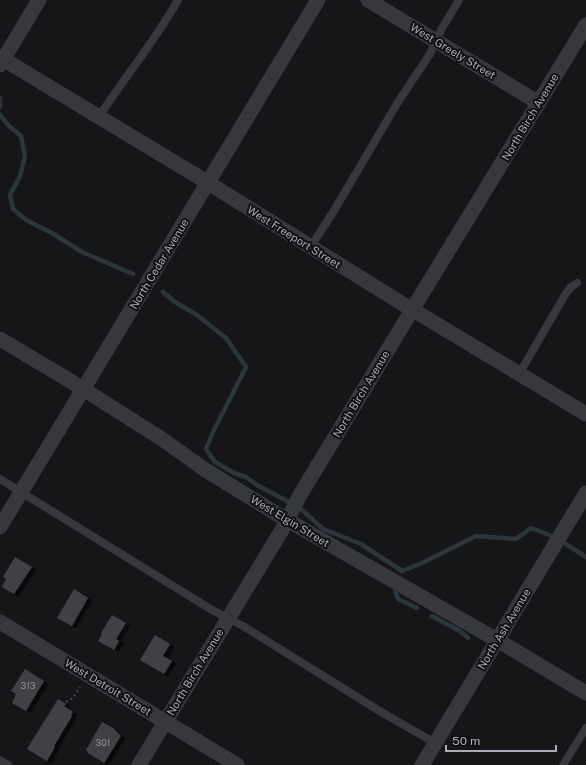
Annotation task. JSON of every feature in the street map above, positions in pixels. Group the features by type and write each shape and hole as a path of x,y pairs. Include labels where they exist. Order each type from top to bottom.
{"street":[{"path":"2,62 39,0"},
{"name":"North Cedar Avenue","path":"0,527 318,0"},
{"name":"West Greely Street","path":"368,0 539,103"},
{"name":"North Birch Avenue","path":"139,765 300,495 586,25"},
{"name":"West Freeport Street","path":"2,62 207,183 310,248 586,414"},
{"name":"West Elgin Street","path":"0,339 162,439 204,469 289,515 586,693"},
{"name":"North Ash Avenue","path":"422,765 586,493"},
{"name":"West Detroit Street","path":"0,622 237,765"}],"lane":[{"path":"98,118 170,15 178,0"},
{"path":"310,248 335,209 398,102 430,54 441,30 459,0"},
{"path":"519,374 565,295 571,287 577,283"},
{"path":"0,479 109,548 212,610 243,626 378,710 435,742"},
{"path":"564,765 586,728"},
{"path":"0,760 8,765"}],"path":[{"path":"66,702 73,698 87,675"}],"building":[{"path":"15,557 32,567 14,594 2,587 6,579 3,577"},
{"path":"74,589 88,598 72,626 57,618"},
{"path":"112,615 126,623 116,639 119,641 114,650 98,641"},
{"path":"155,635 170,644 163,656 172,661 164,674 140,660"},
{"path":"25,669 44,681 26,711 12,703 16,694 11,691"},
{"path":"58,699 66,704 64,706 73,712 47,761 27,749"},
{"path":"102,722 113,728 121,736 104,763 88,753 86,750"}],"waterway":[{"path":"0,98 0,107"},
{"path":"0,115 9,126 21,136 25,156 20,176 10,195 13,209 26,220 52,233 82,252 133,274"},
{"path":"163,292 175,302 197,315 226,338 246,367 206,449 215,462 234,473 246,477 257,485 300,508 323,529 361,544 402,571 422,563 476,536 516,539 531,528 552,536"},
{"path":"566,544 586,557"},
{"path":"395,591 398,599 417,608"},
{"path":"432,616 460,631 468,638"}]}
